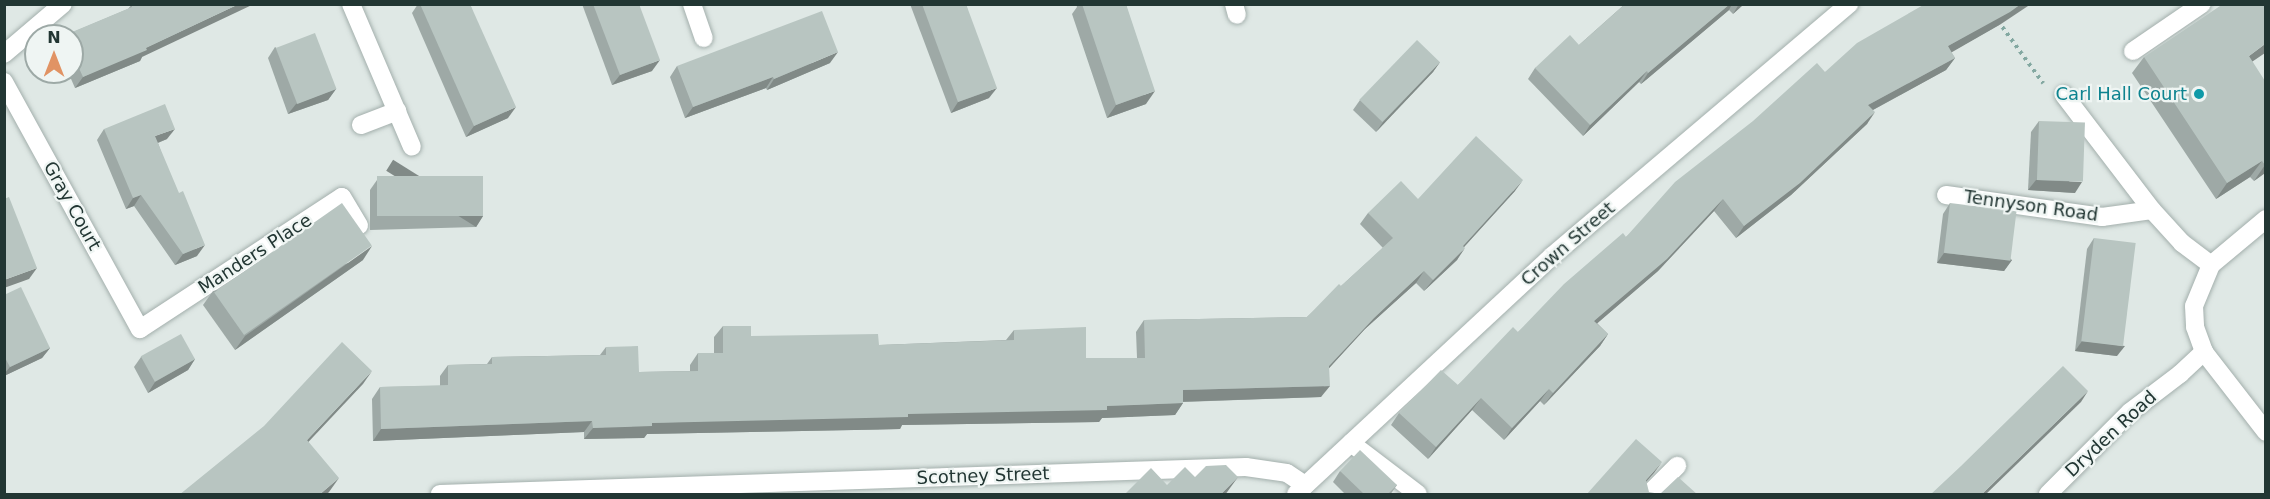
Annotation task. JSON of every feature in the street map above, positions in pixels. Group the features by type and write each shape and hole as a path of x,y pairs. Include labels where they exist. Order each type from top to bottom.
{"street":[{"path":"4,54 63,4"},
{"path":"351,4 412,147"},
{"path":"692,4 704,38"},
{"name":"Crown Street","path":"1300,490 1552,256 1849,4"},
{"path":"2133,51 2202,4"},
{"name":"Gray Court","path":"4,82 140,329"},
{"path":"2064,96 2152,210 2182,243 2211,265"},
{"path":"361,125 397,111"},
{"name":"Tennyson Road","path":"1946,195 2102,217 2152,210"},
{"name":"Manders Place","path":"140,329 342,197 359,225"},
{"path":"2265,219 2211,265 2194,306 2194,327 2204,352 2265,432"},
{"name":"Dryden Road","path":"2048,495 2130,412 2180,374 2204,352"},
{"path":"1351,443 1418,495"},
{"path":"1648,495 1677,466"},
{"name":"Scotney Street","path":"441,495 1246,467 1287,473 1300,490"}],"path":[{"path":"1992,13 2042,82 2064,96"}],"building":[{"path":"132,4 239,4 146,48 147,50 84,77 84,27 132,7"},
{"path":"420,4 470,4 516,107 474,126"},
{"path":"593,4 639,4 660,60 620,75"},
{"path":"922,4 966,4 997,88 958,102"},
{"path":"1082,4 1126,4 1155,91 1116,105"},
{"path":"1625,4 1730,4 1648,73 1647,71 1590,125 1535,68 1570,35 1579,45"},
{"path":"1925,4 2021,4 1948,46 1955,58 1868,105 1875,112 1800,183 1744,226 1723,199 1667,259 1594,321 1608,334 1553,393 1549,389 1512,428 1481,398 1436,447 1399,413 1441,370 1458,385 1513,327 1518,332 1564,284 1623,233 1626,237 1675,182 1753,121 1817,63 1825,72 1857,43"},
{"name":"Carl Hall Court","path":"2223,4 2265,4 2265,44 2249,56 2265,81 2265,165 2262,161 2227,183 2144,57"},
{"path":"822,11 838,52 774,79 773,77 693,107 677,66"},
{"path":"315,33 337,89 297,104 276,48"},
{"path":"1417,40 1440,62 1382,122 1359,100"},
{"path":"165,104 175,129 155,136 179,193 183,191 205,245 183,254 141,195 133,198 104,129"},
{"path":"2039,121 2085,123 2083,182 2037,180"},
{"path":"1476,136 1523,180 1463,246 1465,248 1433,280 1424,271 1374,318 1329,366 1330,386 1183,390 1183,403 1107,406 1107,410 908,414 908,417 652,423 652,426 593,428 592,421 381,429 380,387 448,385 448,365 492,364 492,357 606,355 606,347 638,346 639,372 698,371 698,353 723,353 723,326 751,326 751,336 878,334 879,345 1014,340 1014,330 1086,327 1086,358 1145,358 1144,320 1307,317 1339,284 1341,286 1393,238 1368,213 1401,181 1418,199"},
{"path":"377,176 483,176 483,216 377,216"},
{"path":"9,197 37,268 4,280 4,199"},
{"path":"342,203 372,246 244,335 214,292"},
{"path":"1950,203 2017,211 2010,261 1944,253"},
{"path":"2094,238 2136,243 2123,346 2081,341"},
{"path":"21,287 50,348 10,367 4,356 4,295"},
{"path":"181,334 195,359 155,382 141,356"},
{"path":"342,342 372,371 307,440 339,478 319,495 179,495 264,426"},
{"path":"2063,366 2088,391 1981,495 1930,495 1961,466"},
{"path":"1636,439 1662,462 1646,480 1649,492 1660,494 1678,477 1698,495 1586,495"},
{"path":"1360,450 1397,485 1387,495 1365,495 1340,471"},
{"path":"1226,465 1238,477 1220,495 1124,495 1151,468 1167,485 1185,467 1195,477 1206,466"},
{"path":"903,493 903,495 851,495 851,494"}],"place":[{"name":"Carl Hall Court","path":"2199,94"}]}
